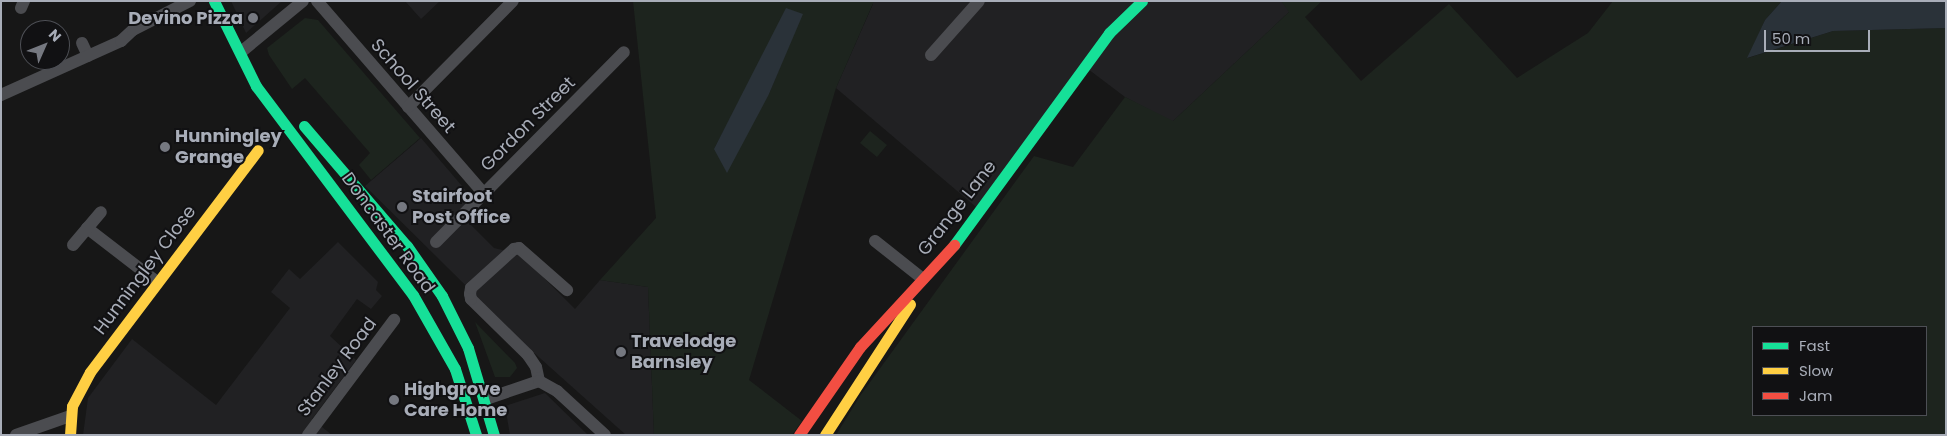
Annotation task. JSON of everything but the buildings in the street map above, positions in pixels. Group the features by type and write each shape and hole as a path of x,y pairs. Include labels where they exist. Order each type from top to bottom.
{"main road":[{"name":"Doncaster Road","path":"214,1 248,65 256,86 413,295 455,369 476,435"},
{"name":"Grange Lane","path":"799,435 860,347 961,237 1109,33 1142,1"},
{"name":"Doncaster Road","path":"248,65 280,98"},
{"name":"Doncaster Road","path":"298,118 424,269 468,348 486,399 494,435"},
{"name":"Hunningley Close","path":"70,435 70,416 75,396 90,372 258,150"},
{"path":"825,435 906,313 923,279"}],"street":[{"path":"1,95 121,41 133,30 190,1"},
{"path":"241,52 304,1"},
{"name":"School Street","path":"317,1 484,194"},
{"path":"408,107 513,1"},
{"path":"931,55 980,1"},
{"path":"82,43 88,56"},
{"name":"Gordon Street","path":"436,242 624,52"},
{"path":"73,245 101,212"},
{"path":"87,228 157,282"},
{"path":"875,241 923,279"},
{"path":"567,290 519,248 475,284 470,294 471,299 528,354 536,367 539,381 557,392 602,432"},
{"name":"Stanley Road","path":"308,435 394,320"},
{"path":"486,399 539,381"},
{"path":"16,435 70,416"}],"shaded area":[{"path":"231,1 282,1 246,33"},
{"path":"405,1 440,1 421,19"},
{"path":"633,1 874,1 836,88 749,380 802,421 792,435 654,435 648,287 600,280 656,218","holes":["802,14 769,94 714,149 751,79"]},
{"path":"845,1 1281,1 1290,11 1172,122 1125,97 1088,69 976,207 836,88 873,4"},
{"path":"1281,1 1322,1 1305,17 1361,81 1449,4 1517,78 1588,33 1613,1 1782,1 1765,20 1748,58 1833,31 1946,28 1946,435 836,435 860,396 1034,156 1073,167 1125,97 1173,121 1289,12"},
{"path":"1782,1 1946,1 1946,28 1833,31 1747,58 1765,20"},
{"path":"786,8 803,14 769,94 727,173 714,149"},
{"path":"305,18 318,20 420,138 371,180 359,165 370,153 305,78 292,89 269,55 267,48"},
{"path":"870,131 887,145 877,157 860,143"},
{"path":"421,138 468,193 468,222 494,248 520,254 575,309 600,280 648,287 654,435 626,435 532,351 365,186"},
{"path":"338,242 378,282 376,290 382,296 371,309 357,299 330,336 356,360 312,419 332,435 83,435 88,398 132,339 216,405 290,308 271,292 289,269 300,279"},
{"path":"475,322 515,363 517,368 510,377 495,377"},
{"path":"545,393 588,435 510,435 505,406"}],"traffic: fast":[{"path":"214,1 256,86 413,295 455,369 476,435"},
{"path":"954,245 1109,33 1142,1"},
{"path":"304,126 407,246 442,296 468,348 494,435"}],"traffic: slow":[{"path":"70,435 72,406 90,372 258,150"},
{"path":"825,435 910,304"}],"traffic: jam":[{"path":"799,435 860,347 954,245"}],"place":[{"name":"Devino Pizza","path":"253,18"},
{"name":"Hunningley Grange","path":"165,147"},
{"name":"Stairfoot Post Office","path":"402,207"},
{"name":"Travelodge Barnsley","path":"621,352"},
{"name":"Highgrove Care Home","path":"394,400"}]}
